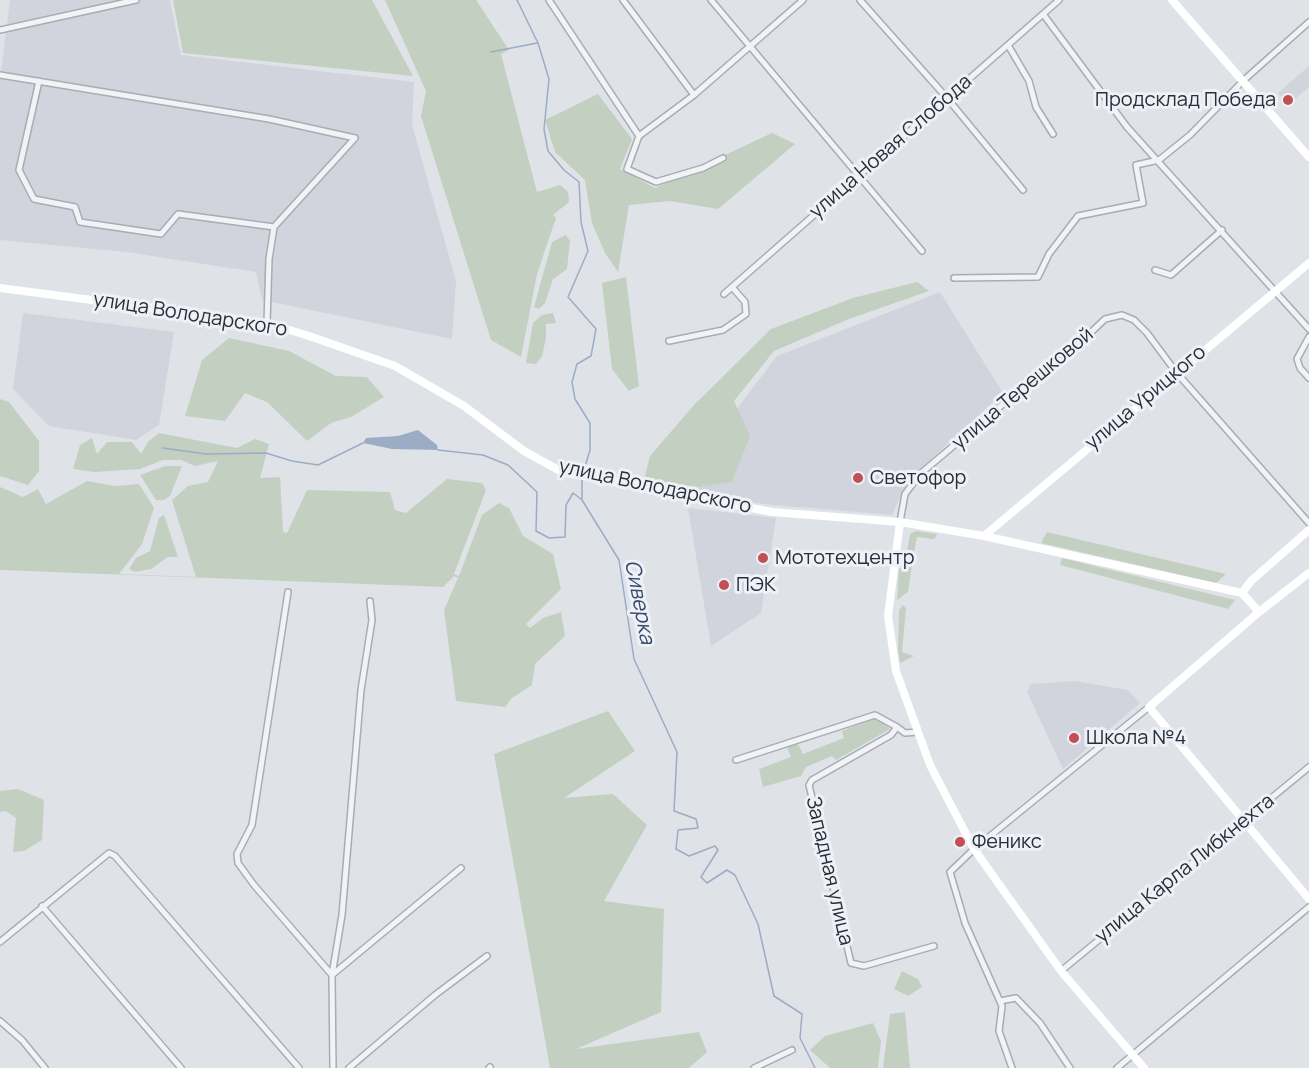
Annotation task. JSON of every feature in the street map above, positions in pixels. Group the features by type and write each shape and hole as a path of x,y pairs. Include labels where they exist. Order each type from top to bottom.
{"main road":[{"path":"1172,0 1309,157"},
{"name":"улица Урицкого","path":"984,536 1176,372 1309,263"},
{"name":"улица Володарского","path":"0,288 267,323 395,366 464,406 524,451 562,472 772,512 900,522"},
{"path":"900,522 984,536 1242,592 1259,612"},
{"name":"улица Терешковой","path":"900,522 888,616 896,671 930,765 974,849 1061,971 1144,1068"},
{"path":"1242,592 1251,581 1309,531"},
{"path":"1309,573 1259,612 1149,707 1309,899"}],"street":[{"path":"0,30 136,0"},
{"path":"549,0 639,136"},
{"path":"623,0 694,94"},
{"path":"711,0 922,251"},
{"path":"723,158 703,168 656,182 627,169 639,136 694,94 803,0"},
{"path":"860,0 947,98 1023,190"},
{"name":"улица Новая Слобода","path":"724,294 1059,0"},
{"path":"1042,14 1127,127 1179,182 1309,329"},
{"path":"954,278 1038,277 1049,254 1078,216 1143,203 1136,165 1159,160 1190,135 1244,81 1309,22"},
{"path":"1008,45 1029,81 1036,107 1053,134"},
{"path":"0,75 269,119 355,138 274,227 269,259 267,323"},
{"path":"39,81 18,170 34,199 75,207 80,222 161,234 178,214 274,227"},
{"path":"1155,270 1171,275 1222,230"},
{"path":"669,341 723,330 746,314 745,302 732,286"},
{"name":"улица Терешковой","path":"900,522 905,494 920,474 1027,384 1060,361 1105,320 1122,315 1134,320 1147,333 1176,372"},
{"path":"1309,337 1297,359 1300,368 1309,378"},
{"path":"1176,372 1309,523"},
{"path":"288,592 252,825 237,854 238,863 254,885 332,975"},
{"path":"333,1068 332,975 342,915 361,690 372,620 370,601"},
{"path":"1012,1068 999,1031 1002,1006 965,923 950,872 974,849 1149,707"},
{"path":"736,760 876,715 905,733 918,732"},
{"name":"Западная улица","path":"897,727 891,735 812,780 809,785 851,963 864,966 934,946"},
{"name":"улица Карла Либкнехта","path":"1061,971 1309,767"},
{"path":"0,942 109,853 116,856 298,1068"},
{"path":"332,975 461,868"},
{"path":"42,906 181,1068"},
{"path":"1117,1068 1309,907"},
{"path":"350,1068 435,995 487,956"},
{"path":"1000,1000 1016,998 1040,1023 1070,1068"},
{"path":"0,1021 22,1040 45,1068"},
{"path":"754,1068 792,1050"}],"shaded area":[{"path":"10,0 170,0 181,55 414,82 412,125 456,281 452,339 262,300 256,272 126,252 0,240 0,80"},
{"path":"1309,66 1309,87 1288,105 1278,93"},
{"path":"940,292 1003,393 907,481 892,515 763,504 690,492 697,461 777,356"},
{"path":"23,313 174,332 159,425 136,440 49,426 13,389"},
{"path":"688,508 776,518 761,613 711,646"},
{"name":"Школа №4","path":"1075,681 1128,690 1140,703 1063,769 1027,692 1031,684"}],"green space":[{"path":"173,0 372,0 413,76 183,53"},
{"path":"385,0 476,0 509,50 501,54 537,192 560,185 568,192 569,202 553,215 556,218 537,274 521,357 491,340 421,116 426,91"},
{"path":"598,94 632,139 620,169 655,188 772,133 795,144 718,209 670,201 629,205 618,272 605,253 592,223 585,180 555,152 545,120"},
{"path":"566,235 570,241 567,269 553,279 545,303 539,309 534,307 552,242"},
{"path":"626,277 639,386 629,391 612,369 602,283"},
{"path":"917,282 929,291 849,319 774,351 734,401 750,436 732,482 697,487 644,480 650,456 693,406 771,329 853,298"},
{"path":"553,313 556,323 546,324 542,356 536,364 526,363 533,323 542,315"},
{"path":"229,338 289,351 336,376 367,377 384,397 351,417 331,423 307,441 267,402 245,393 225,421 185,416 202,360"},
{"path":"0,399 9,402 39,441 39,471 28,485 0,476"},
{"path":"159,433 237,448 255,439 269,444 260,478 280,477 283,532 287,533 307,490 390,492 395,510 406,513 447,479 482,483 486,490 454,574 459,576 482,515 499,503 509,508 523,536 553,554 561,589 526,624 530,628 543,618 561,612 565,636 535,664 532,685 512,698 505,707 456,701 444,610 458,578 454,576 443,587 0,570 0,487 23,497 38,489 46,504 87,481 115,486 139,484 154,508 142,544 119,574 196,577 172,500 188,486 208,482 218,461 195,466 181,460 163,460 140,469 94,472 73,469 80,445 92,438 97,454 107,442 132,442 141,454 148,442"},
{"path":"165,466 182,466 170,496 164,500 156,500 140,475"},
{"path":"164,515 178,557 168,557 151,569 135,572 129,569 136,558 150,551 159,518"},
{"path":"916,531 937,534 933,539 917,537 914,552 907,552 910,534"},
{"path":"1047,532 1226,574 1216,583 1041,543"},
{"path":"1062,558 1235,600 1228,609 1060,565"},
{"path":"909,563 912,565 908,592 897,600 899,569"},
{"path":"903,605 906,608 902,652 914,656 900,663 899,610"},
{"path":"608,711 635,751 564,798 613,794 647,825 604,901 664,909 661,1012 576,1049 699,1032 707,1052 689,1068 550,1068 494,754"},
{"path":"876,718 890,729 836,760 832,756 806,767 801,776 763,787 759,769 791,757 787,747 798,744 803,754 844,738 842,731"},
{"path":"18,789 44,800 42,840 24,851 13,852 16,818 6,811 0,812 0,791"},
{"path":"902,971 918,979 922,987 908,996 894,989"},
{"path":"905,1012 910,1068 883,1068 890,1014"},
{"path":"873,1023 881,1041 878,1068 830,1068 810,1050 825,1036"}],"water":[{"path":"418,430 437,445 438,450 392,449 363,443 366,438 398,436"}],"waterway":[{"name":"Сиверка","path":"517,0 538,43 549,79 544,129 548,151 564,170 579,182 581,222 588,251 568,297 596,329 591,356 577,364 572,382 575,399 590,423 590,450 583,473"},
{"path":"491,52 537,43"},
{"path":"163,448 206,454 266,453 292,461 318,465 363,443"},
{"path":"438,450 483,455 508,465 537,492 536,531 549,538 565,537 566,505 573,493 581,499"},
{"name":"Сиверка","path":"582,480 582,500 619,560 634,659 677,752 674,811 696,819 698,828 678,830 676,849 689,856 715,846 718,850 701,877 707,883 727,870 735,875 758,924 774,996 802,1014 800,1038 815,1068"}],"place":[{"name":"Продсклад Победа","path":"1288,100"},
{"name":"Светофор","path":"858,478"},
{"name":"Мототехцентр","path":"763,558"},
{"name":"ПЭК","path":"724,585"},
{"name":"Школа №4","path":"1074,738"},
{"name":"Феникс","path":"960,842"}]}
